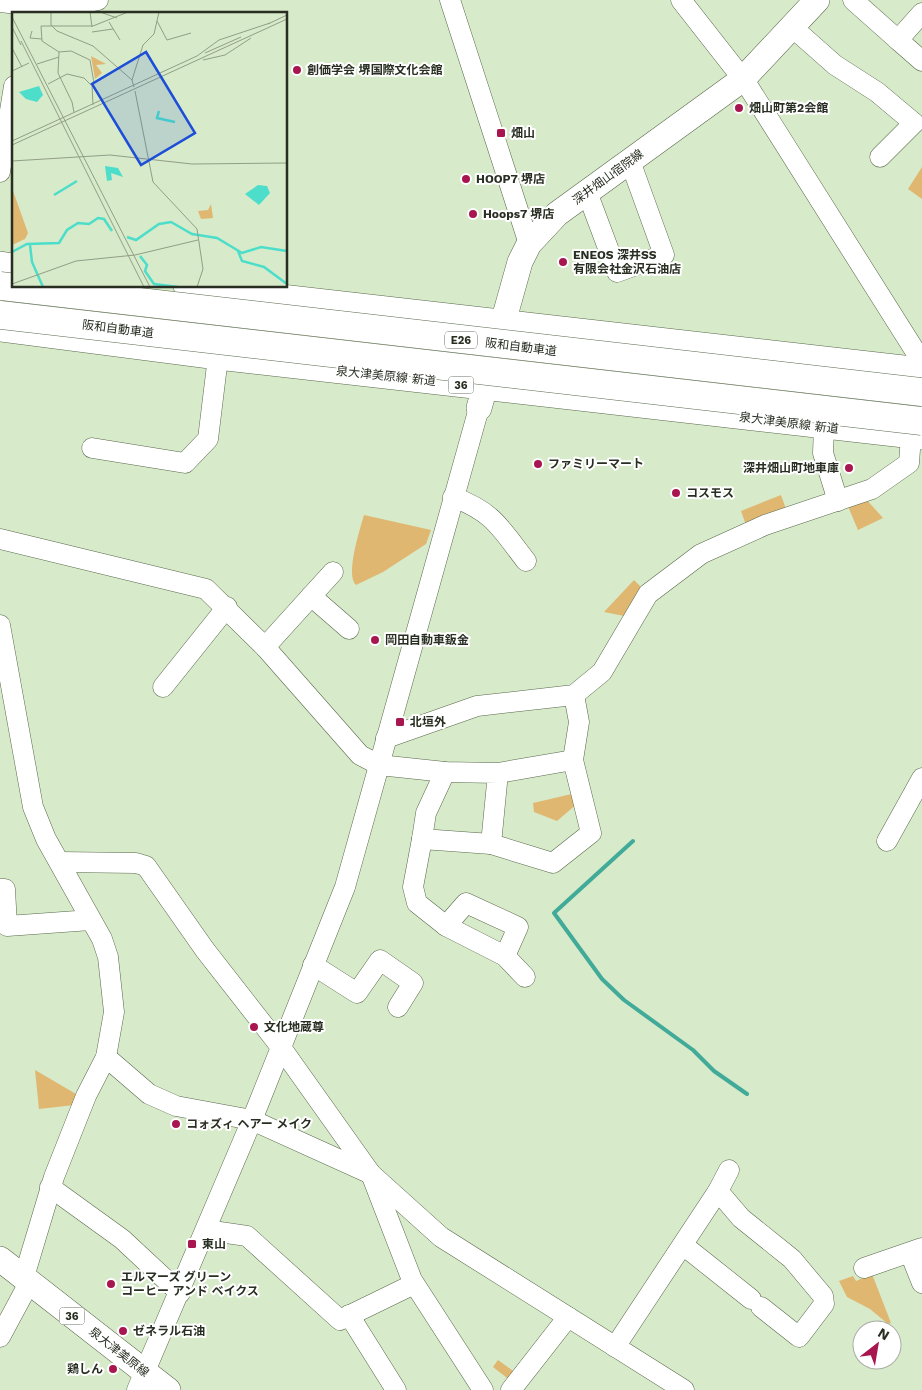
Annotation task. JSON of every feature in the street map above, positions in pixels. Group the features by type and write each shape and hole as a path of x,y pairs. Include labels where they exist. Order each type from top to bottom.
{"highway":[{"name":"阪和自動車道","path":"17,288 922,392"},
{"name":"阪和自動車道","path":"0,315 918,432"}],"main road":[{"name":"深井畑山宿院線","path":"482,397 520,262 529,244 557,214 743,79 817,0"},
{"path":"203,288 922,370"},
{"name":"泉大津美原線 新道","path":"0,329 218,357 482,397 824,427 918,432"},
{"name":"泉大津美原線","path":"0,1259 27,1280 141,1381 168,1390"}],"street":[{"path":"0,2 57,9 98,0"},
{"path":"450,0 529,244"},
{"path":"681,0 743,79 922,362"},
{"path":"854,0 922,61"},
{"path":"898,40 922,13"},
{"path":"792,27 835,65 877,92 914,123 880,158"},
{"path":"0,172 11,120"},
{"path":"587,192 617,272 664,255 630,161"},
{"path":"92,448 185,464 208,439 218,357"},
{"path":"141,1381 252,1120 344,887 482,397"},
{"path":"824,427 823,453 838,501"},
{"path":"386,738 477,706 574,695 602,672 648,594 701,554 765,525 872,489 909,463 918,432"},
{"path":"453,497 472,504 490,515 526,561"},
{"path":"0,539 206,590 226,607 265,647 360,755 378,765 445,772 498,773 573,760"},
{"path":"265,647 332,572"},
{"path":"311,596 349,629"},
{"path":"163,688 226,607"},
{"path":"0,625 33,807 46,839 91,920 108,957 114,1012 106,1057 86,1096 50,1187 27,1280 0,1337"},
{"path":"422,839 491,844 553,863 592,833 573,760 579,722 574,695"},
{"path":"445,772 426,814 413,887 417,903 446,926 505,956 525,977"},
{"path":"491,844 498,773"},
{"path":"887,841 920,788"},
{"path":"60,862 136,863 146,866 205,950 280,1046 371,1174 441,1237 684,1390"},
{"path":"0,889 5,889 7,926 91,920"},
{"path":"446,926 466,903 518,927 505,956"},
{"path":"313,965 357,993 380,960 413,983 398,1007"},
{"path":"106,1057 149,1094 176,1106 252,1120 371,1174 414,1284 482,1390"},
{"path":"615,1346 718,1191 729,1170"},
{"path":"50,1187 122,1239 180,1292"},
{"path":"683,1245 799,1337 824,1304 822,1296 792,1259 741,1218 718,1191"},
{"path":"206,1230 247,1236 340,1320 414,1284"},
{"path":"864,1268 916,1250 922,1283"},
{"path":"349,1315 396,1390"},
{"path":"511,1390 568,1317"}],"shaded area":[{"path":"922,167 922,199 908,189"},
{"path":"781,495 786,509 746,525 741,511"},
{"path":"865,498 883,518 858,530 847,504"},
{"path":"364,515 431,530 426,544 383,572 356,585 353,580 353,562"},
{"path":"634,580 642,588 624,616 604,612"},
{"path":"576,793 578,803 557,821 534,812 533,803"},
{"path":"35,1070 76,1094 74,1105 39,1109"},
{"path":"872,1274 890,1320 883,1320 870,1309 847,1297 839,1281 853,1276 856,1281"},
{"path":"498,1360 516,1373 511,1381 493,1367"}],"waterway":[{"path":"633,841 554,913 602,979 624,1000 693,1050 714,1071 747,1094"}],"place":[{"name":"創価学会 堺国際文化会館","path":"297,70"},
{"name":"畑山町第2会館","path":"739,108"},
{"name":"畑山","path":"501,133"},
{"name":"HOOP7 堺店","path":"466,179"},
{"name":"Hoops7 堺店","path":"473,214"},
{"name":"ENEOS 深井SS 有限会社金沢石油店","path":"563,262"},
{"name":"ファミリーマート","path":"538,464"},
{"name":"深井畑山町地車庫","path":"849,468"},
{"name":"コスモス","path":"676,493"},
{"name":"岡田自動車鈑金","path":"375,640"},
{"name":"北垣外","path":"400,722"},
{"name":"文化地蔵尊","path":"254,1027"},
{"name":"コォズィ ヘアー メイク","path":"176,1124"},
{"name":"東山","path":"192,1244"},
{"name":"エルマーズ グリーン コーヒー アンド ベイクス","path":"111,1284"},
{"name":"ゼネラル石油","path":"123,1331"},
{"name":"鶏しん","path":"113,1369"}]}
